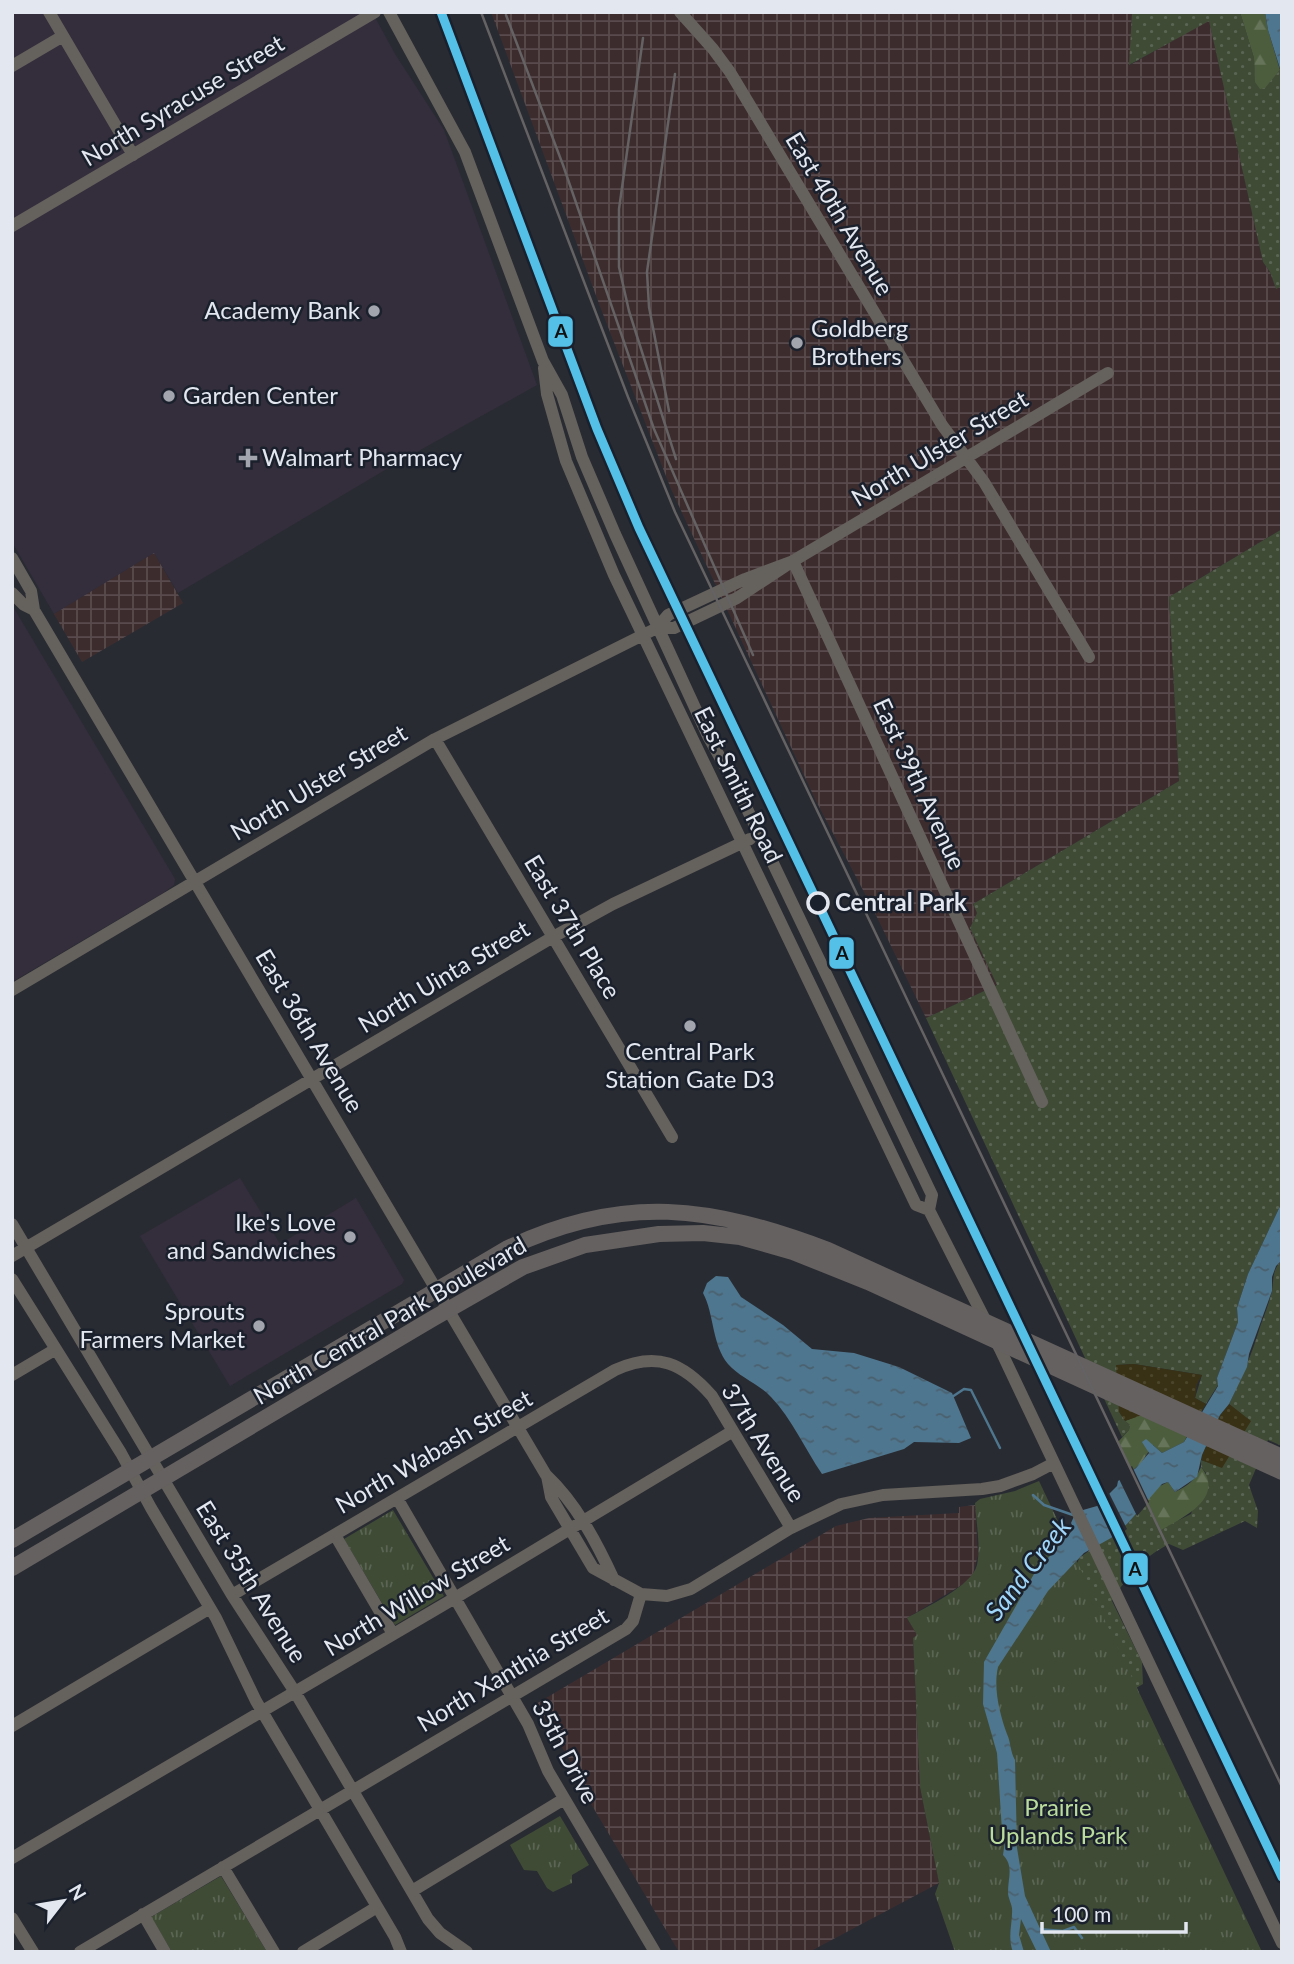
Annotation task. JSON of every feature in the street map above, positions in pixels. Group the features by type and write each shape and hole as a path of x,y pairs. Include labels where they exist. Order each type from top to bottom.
{"main road":[{"name":"North Central Park Boulevard","path":"12,1540 508,1248 557,1228 612,1214 672,1211 733,1219 780,1232 828,1250 1278,1463"},
{"name":"North Central Park Boulevard","path":"12,1568 523,1267 569,1250 640,1236 703,1233 740,1237 793,1252 868,1282 939,1316 1278,1463"}],"street":[{"path":"49,12 133,155"},
{"name":"North Syracuse Street","path":"12,226 374,12"},
{"name":"East Smith Road","path":"389,12 464,152 543,361 562,395 582,457 657,628 708,736 736,786 932,1195 929,1210 1000,1349 1282,1943"},
{"name":"East 40th Avenue","path":"680,12 730,72 942,425 984,482 1089,657"},
{"path":"12,66 63,36"},
{"name":"East Smith Road","path":"543,361 547,394 566,461 642,635 916,1205 929,1210"},
{"name":"North Ulster Street","path":"12,990 435,738 657,628 674,628 729,602 1108,373"},
{"name":"East 36th Avenue","path":"12,558 30,591 34,610 519,1427 546,1475 551,1497 593,1568 641,1594"},
{"name":"East 39th Avenue","path":"793,561 1042,1102"},
{"name":"East 36th Avenue","path":"12,593 24,605 34,610"},
{"name":"East 37th Place","path":"435,738 672,1137"},
{"name":"North Uinta Street","path":"12,1256 553,937 621,900 759,835"},
{"name":"East 35th Avenue","path":"12,1224 232,1595 295,1692 411,1891 433,1926 467,1952"},
{"name":"East 35th Avenue","path":"12,1279 130,1470 210,1608 262,1711 401,1952"},
{"path":"12,1375 56,1349"},
{"name":"North Wabash Street","path":"232,1595 615,1370 636,1362 662,1361"},
{"name":"37th Avenue","path":"662,1361 678,1366 696,1378 712,1396 791,1528"},
{"name":"North Willow Street","path":"12,1858 733,1431"},
{"path":"641,1594 667,1596 685,1591 791,1528 828,1509 855,1500 1000,1486 1033,1474 1054,1462"},
{"name":"East 36th Avenue","path":"546,1475 564,1492 606,1561 614,1580"},
{"name":"35th Drive","path":"397,1498 512,1696 533,1734 548,1771 655,1952"},
{"path":"335,1535 393,1634"},
{"name":"North Xanthia Street","path":"80,1952 626,1629 633,1621 641,1594"},
{"path":"12,1726 210,1608"},
{"path":"411,1891 564,1799"},
{"path":"223,1867 274,1952"},
{"path":"303,1952 377,1907"},
{"path":"143,1914 165,1952"},
{"path":"12,1918 33,1952"}],"shaded area":[{"path":"12,12 372,12 395,54 444,130 537,385 395,464 178,593 154,553 54,614 12,542"},
{"path":"491,12 1132,12 1130,65 1209,20 1263,262 1276,288 1282,286 1282,529 1169,597 1179,781 973,904 977,913 970,928 997,985 926,1018 816,801 671,489"},
{"path":"154,553 183,603 82,662 54,614"},
{"path":"12,605 175,879 174,885 163,893 12,982"},
{"path":"240,1178 280,1244 356,1198 404,1280 402,1284 230,1386 140,1236"},
{"path":"975,1505 978,1555 973,1574 965,1583 907,1618 917,1635 913,1638 920,1787 939,1883 809,1952 679,1952 575,1777 578,1774 536,1704 836,1526 869,1518 959,1513 959,1507"}],"green space":[{"path":"1132,12 1240,12 1254,58 1255,74 1264,88 1280,70 1282,286 1276,289 1263,262 1209,21 1129,65"},
{"path":"1240,12 1265,12 1280,70 1265,88 1260,89 1255,82 1254,58"},
{"path":"1282,529 1282,1202 1248,1274 1237,1308 1238,1322 1217,1378 1218,1385 1206,1404 1195,1398 1202,1375 1134,1364 1117,1365 1125,1421 1130,1425 1122,1437 926,1018 997,985 970,928 977,913 973,904 1179,781 1169,597"},
{"path":"1282,1260 1282,1446 1268,1440 1249,1485 1258,1511 1257,1528 1245,1521 1183,1550 1169,1544 1136,1568 1123,1584 1112,1601 1142,1662 1143,1684 1136,1688 1077,1565 1079,1558 1127,1524 1146,1500 1161,1529 1191,1514 1206,1473 1201,1467 1201,1460 1222,1467 1250,1421 1229,1404 1253,1347 1271,1296 1275,1271"},
{"path":"1145,1413 1188,1434 1184,1442 1162,1453 1153,1445 1132,1471 1118,1442 1129,1430 1130,1425 1125,1421"},
{"path":"1201,1467 1207,1478 1205,1497 1189,1513 1161,1530 1146,1500 1156,1488 1168,1482 1175,1492 1194,1479"},
{"name":"Prairie Uplands Park","path":"1039,1481 1262,1952 955,1952 935,1894 939,1883 920,1787 913,1638 917,1635 907,1618 958,1588 973,1573 979,1550 975,1503 980,1499 1015,1491"},
{"path":"393,1510 444,1596 395,1625 344,1539"},
{"path":"560,1816 589,1865 572,1875 572,1883 553,1892 547,1888 537,1871 524,1870 510,1845"},
{"path":"221,1876 267,1952 172,1952 151,1917"}],"sand":[{"path":"1134,1364 1202,1375 1197,1384 1195,1398 1206,1404 1188,1434 1145,1414 1125,1421 1119,1412 1116,1365"},
{"path":"1229,1404 1251,1421 1222,1468 1201,1460 1220,1415"}],"water":[{"path":"1265,12 1282,12 1282,75 1268,30"},
{"path":"1282,1202 1282,1260 1276,1266 1272,1277 1272,1291 1249,1354 1247,1367 1229,1404 1220,1415 1202,1455 1197,1477 1175,1492 1168,1482 1162,1484 1127,1524 1111,1538 1084,1553 1048,1591 998,1667 998,1701 1015,1760 1017,1848 1025,1896 1051,1952 1037,1952 1021,1919 1019,1935 1024,1952 1013,1952 1010,1935 1012,1908 1008,1896 1009,1868 1003,1855 1005,1841 997,1753 983,1704 984,1662 1034,1574 1071,1532 1071,1523 1076,1512 1097,1506 1117,1486 1118,1481 1136,1468 1149,1453 1142,1442 1146,1439 1162,1453 1184,1442 1218,1386 1217,1378 1238,1322 1237,1308 1248,1274"},
{"path":"716,1276 728,1277 741,1297 783,1325 812,1349 854,1353 899,1367 952,1393 971,1438 959,1443 914,1442 904,1449 822,1474 779,1406 766,1392 733,1369 723,1356 703,1293 707,1283"}],"pier":[{"path":"1132,1466 1149,1502 1137,1516 1118,1477"},
{"path":"1108,1491 1127,1529 1115,1539 1097,1502"}],"waterway":[{"path":"952,1397 964,1389 971,1390 1000,1448"},
{"name":"Sand Creek","path":"1033,1495 1044,1505 1073,1515"},
{"path":"1037,1929 1063,1931 1074,1927 1082,1938"}],"railway":[{"path":"481,12 628,397 675,512 1282,1787"},
{"path":"506,15 563,165 654,429 753,655"},
{"path":"643,38 619,209 619,267 629,311 676,459"},
{"path":"669,411 649,307 647,272 675,74"}],"transit line":[{"name":"A","path":"441,12 597,429 639,528 1282,1877"}],"place":[{"name":"Academy Bank","path":"374,311"},
{"name":"Goldberg Brothers","path":"797,343"},
{"name":"Garden Center","path":"169,396"},
{"name":"Walmart Pharmacy","path":"248,458"},
{"name":"Central Park","path":"818,903"},
{"name":"Central Park Station Gate D3","path":"690,1026"},
{"name":"Ike's Love and Sandwiches","path":"350,1237"},
{"name":"Sprouts Farmers Market","path":"259,1326"}]}
